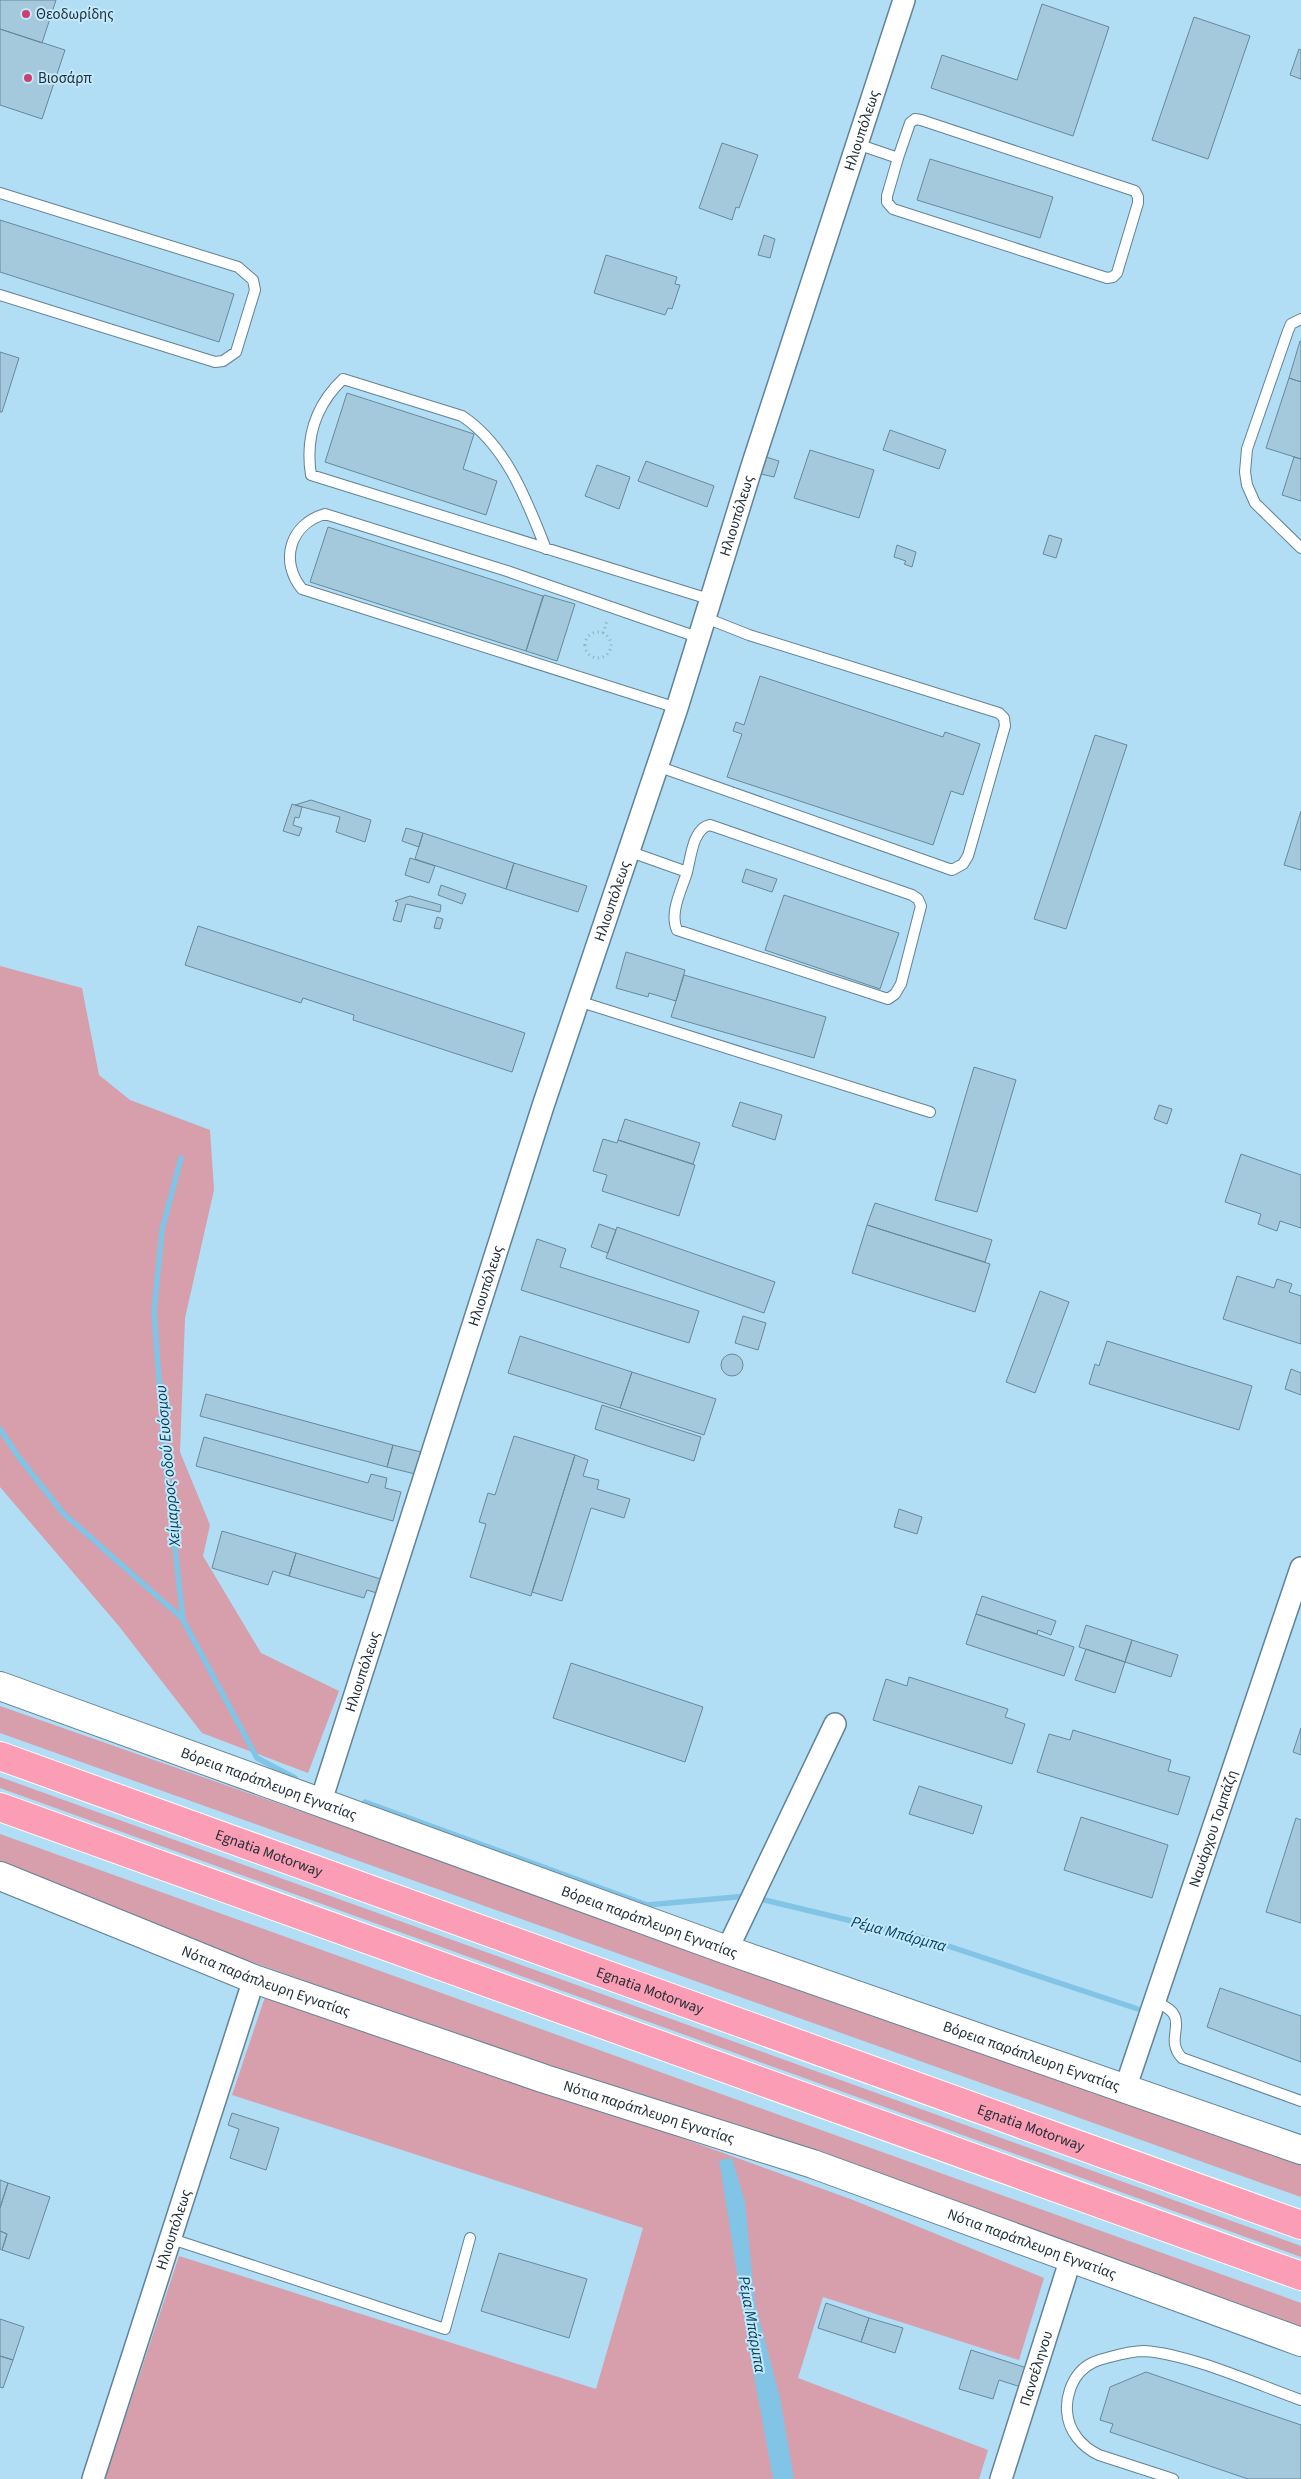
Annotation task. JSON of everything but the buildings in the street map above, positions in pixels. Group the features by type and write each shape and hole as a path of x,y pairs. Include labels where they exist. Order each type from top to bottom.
{"highway":[{"name":"Egnatia Motorway","path":"0,1756 1301,2225"},
{"path":"0,1807 1301,2276"}],"street":[{"name":"Ηλιουπόλεως","path":"320,1804 578,1001 706,619 752,466 904,0"},
{"name":"Ναυάρχου Τομπάζη","path":"1126,2088 1301,1568"},
{"name":"Βόρεια παράπλευρη Εγνατίας","path":"0,1686 320,1804 727,1950 1301,2150"},
{"path":"727,1950 835,1724"},
{"name":"Νότια παράπλευρη Εγνατίας","path":"0,1876 254,1979 545,2079 813,2164 1301,2342"},
{"name":"Ηλιουπόλεως","path":"93,2479 172,2239 254,1979"},
{"name":"Πανσέληνου","path":"1001,2479 1071,2258"}],"lane":[{"path":"915,119 1135,190 1138,203 1118,273 1113,277 1107,278 893,209 887,202 887,196 898,158 910,123 915,119"},
{"path":"857,144 898,158"},
{"path":"0,193 238,267 253,280 255,290 236,352 223,361 215,362 0,295"},
{"path":"1301,319 1291,324 1288,331 1247,449 1245,472 1247,485 1255,503 1301,548"},
{"path":"546,549 512,474 498,450 479,427 462,416 344,378 326,398 310,435 309,462 311,475 546,549 706,619 999,713 1004,718 1005,726 968,856 963,864 952,870 657,766"},
{"path":"677,708 302,590 292,572 289,553 291,543 301,527 308,521 325,514 515,574 706,619"},
{"path":"710,825 912,895 918,899 921,906 901,984 895,994 888,999 677,930 674,923 675,914 687,872 698,832 703,826 710,825"},
{"path":"628,850 687,872"},
{"path":"578,1001 930,1112"},
{"path":"1155,2002 1170,2008 1177,2018 1178,2025 1174,2042 1175,2048 1182,2058 1301,2101"},
{"path":"172,2239 445,2329 470,2238"},
{"path":"1174,2479 1100,2455 1088,2449 1079,2440 1069,2423 1066,2408 1071,2387 1083,2369 1102,2359 1131,2352 1148,2352 1185,2359 1301,2400"}],"path":[{"path":"595,632 603,632 610,639 611,648 603,658 590,656 584,647 588,636 595,632"}],"shaded area":[{"path":"0,0 1301,0 1301,2479 0,2479"},
{"path":"0,966 82,988 99,1075 130,1100 210,1130 214,1190 185,1318 180,1452 210,1525 203,1556 261,1653 339,1691 308,1773 202,1733 118,1625 0,1487"},
{"path":"0,1706 1301,2162 1301,2197 0,1733"},
{"path":"0,1777 1301,2246 1301,2257 0,1788"},
{"path":"0,1834 1301,2303 1301,2336 0,1872"},
{"path":"268,1988 853,2200 1044,2278 1019,2360 823,2297 798,2378 988,2450 979,2479 105,2479 179,2256 596,2389 643,2228 232,2095"}],"water":[{"path":"732,2158 745,2202 755,2303 780,2398 794,2479 773,2479 750,2354 719,2160"}],"waterway":[{"name":"Χείμαρρος οδού Ευόσμου","path":"181,1158 162,1230 154,1311 164,1448 183,1620 257,1758 295,1778"},
{"path":"0,1429 18,1456 63,1513 183,1619"},
{"path":"365,1802 647,1905 747,1896"},
{"name":"Ρέμα Μπάρμπα","path":"756,1898 927,1939 1144,2011"}],"place":[{"name":"Θεοδωρίδης","path":"26,14"},
{"name":"Βιοσάρπ","path":"28,78"}]}
